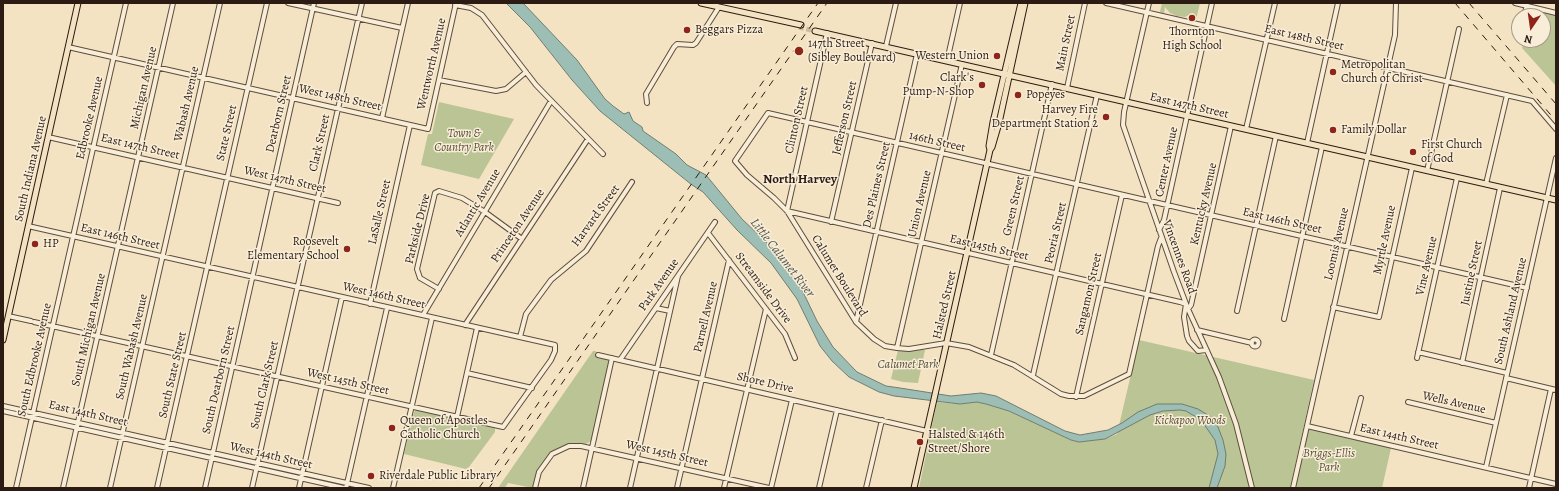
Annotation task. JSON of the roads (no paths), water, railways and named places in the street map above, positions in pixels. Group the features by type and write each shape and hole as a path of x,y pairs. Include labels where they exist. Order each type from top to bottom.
{"main road":[{"name":"South Indiana Avenue","path":"3,340 78,3"},
{"path":"701,3 800,26"},
{"name":"Halsted Street","path":"1007,74 1021,3"},
{"name":"Halsted Street","path":"914,488 987,164 990,150 989,146 1025,3"},
{"name":"East 147th Street","path":"816,30 1547,198"},
{"path":"1547,198 1556,200"}],"street":[{"name":"Edbrooke Avenue","path":"74,236 126,3"},
{"name":"Michigan Avenue","path":"119,247 173,3"},
{"name":"Wabash Avenue","path":"163,257 220,3"},
{"name":"State Street","path":"208,267 267,3"},
{"path":"288,3 402,28"},
{"name":"Dearborn Street","path":"253,277 314,3"},
{"name":"Clark Street","path":"298,287 362,3"},
{"path":"382,118 408,3"},
{"path":"886,46 896,3"},
{"path":"947,61 960,3"},
{"name":"Main Street","path":"1067,88 1085,3"},
{"name":"East 148th Street","path":"1106,3 1532,101 1556,129"},
{"name":"Vincennes Road","path":"1149,3 1126,101 1123,125 1158,230 1188,309 1219,377 1236,424 1252,488"},
{"name":"Center Avenue","path":"1158,230 1164,220 1212,3"},
{"path":"1246,130 1275,3"},
{"path":"1307,143 1338,3"},
{"name":"Loomis Avenue","path":"1293,488 1366,157 1395,35 1396,3"},
{"path":"1516,3 1527,4 1556,13"},
{"path":"455,4 478,11 536,85 603,154"},
{"name":"Wentworth Avenue","path":"428,129 455,4"},
{"path":"647,103 646,94 674,47 677,44 693,45 696,43 719,7"},
{"path":"1427,171 1459,29"},
{"name":"Clinton Street","path":"787,211 827,33"},
{"name":"Jefferson Street","path":"831,222 872,43"},
{"path":"68,48 248,88"},
{"name":"Des Plaines Street","path":"856,322 917,54"},
{"name":"Union Avenue","path":"897,348 962,64"},
{"path":"439,80 496,91 506,89 526,72"},
{"name":"Green Street","path":"991,355 1052,84"},
{"name":"West 148th Street","path":"248,88 428,129"},
{"name":"Peoria Street","path":"1033,375 1097,95"},
{"path":"1486,184 1507,95"},
{"name":"Atlantic Avenue","path":"423,316 551,101"},
{"name":"146th Street","path":"734,160 768,113 1032,174"},
{"name":"LaSalle Street","path":"370,304 410,125"},
{"name":"Kentucky Avenue","path":"1188,309 1191,305 1232,126"},
{"path":"1237,311 1276,136"},
{"name":"East 147th Street","path":"48,137 228,177"},
{"name":"Princeton Avenue","path":"465,325 588,139"},
{"path":"1284,319 1322,147"},
{"name":"South Ashland Avenue","path":"1486,467 1556,158"},
{"name":"Calumet Boulevard","path":"734,160 747,175 787,211 856,322 874,339 885,346 897,348 908,349 946,343 969,348 991,355 1033,375 1061,394 1076,397"},
{"name":"Myrtle Avenue","path":"1333,307 1379,317 1412,168"},
{"name":"East 146th Street","path":"1032,174 1527,288"},
{"name":"West 147th Street","path":"228,177 338,203"},
{"name":"Vine Avenue","path":"1417,358 1457,178"},
{"name":"Harvard Street","path":"520,337 526,314 551,280 586,251 632,182"},
{"name":"Justine Street","path":"1462,362 1500,188"},
{"name":"Parkside Drive","path":"439,289 420,278 417,269 435,193 439,191 452,194 485,212"},
{"name":"Sangamon Street","path":"1076,397 1122,195"},
{"name":"East 145th Street","path":"787,211 1186,304"},
{"path":"485,212 522,239"},
{"name":"Park Avenue","path":"620,360 716,222"},
{"name":"East 146th Street","path":"28,226 208,267"},
{"name":"Streamside Drive","path":"708,233 785,334 795,358"},
{"name":"South Edbrooke Avenue","path":"16,488 74,236"},
{"path":"1076,397 1092,393 1129,374 1158,246 1162,238"},
{"name":"South Michigan Avenue","path":"64,488 119,247"},
{"name":"South Wabash Avenue","path":"110,488 163,257"},
{"name":"Parnell Avenue","path":"677,488 729,260"},
{"name":"West 146th Street","path":"208,267 555,345 555,351 551,360 532,388"},
{"name":"South State Street","path":"158,488 208,267"},
{"path":"630,488 678,276"},
{"name":"South Dearborn Street","path":"205,488 253,277"},
{"name":"South Clark Street","path":"252,488 298,287"},
{"path":"299,488 342,297"},
{"name":"Vincennes Road","path":"1186,304 1184,317 1186,336 1198,351 1206,350"},
{"path":"346,486 387,308"},
{"path":"656,308 670,311"},
{"path":"724,488 766,309"},
{"path":"8,316 188,356"},
{"path":"393,488 432,318"},
{"path":"457,417 477,328"},
{"path":"1197,330 1252,342"},
{"path":"1418,352 1508,373"},
{"name":"Shore Drive","path":"598,355 927,431"},
{"name":"West 145th Street","path":"188,356 503,427 532,388"},
{"path":"583,488 612,358"},
{"path":"467,373 532,388"},
{"path":"1506,378 1554,389 1529,488"},
{"path":"1351,436 1360,398"},
{"path":"770,488 792,400"},
{"name":"Wells Avenue","path":"1408,402 1496,423"},
{"name":"East 144th Street","path":"3,406 168,442"},
{"path":"819,488 837,410"},
{"name":"East 144th Street","path":"3,411 166,448"},
{"path":"866,488 882,420"},
{"name":"East 144th Street","path":"1307,426 1486,467"},
{"name":"West 144th Street","path":"168,442 302,473 346,486"},
{"name":"West 145th Street","path":"535,488 539,472 545,462 552,454 569,446 592,447 770,488"},
{"name":"West 144th Street","path":"166,448 301,479 369,488"},
{"path":"1486,467 1556,484"}],"water":[{"name":"Little Calumet River","path":"506,3 523,3 577,60 605,99 624,114 629,112 633,121 642,127 643,131 676,154 687,165 706,175 742,219 782,257 833,347 857,372 886,386 951,396 981,393 996,396 1065,431 1080,435 1108,430 1122,423 1138,412 1157,404 1182,404 1198,409 1211,417 1218,427 1223,440 1226,454 1225,466 1217,488 1209,488 1218,454 1215,440 1201,420 1186,411 1163,411 1150,415 1105,439 1079,442 1071,440 1009,411 986,404 977,402 960,404 894,396 879,392 849,377 832,361 820,346 797,299 771,263 737,230 703,192 692,185 600,111 572,80 530,27"}],"tunnel":[{"path":"799,27 815,31"}],"railway":[{"path":"479,488 818,3"},
{"path":"489,488 827,3"},
{"path":"1455,3 1556,121"},
{"path":"1469,3 1556,104"}],"place":[{"name":"Thornton High School","path":"1192,18"},
{"name":"Beggars Pizza","path":"687,30"},
{"name":"147th Street (Sibley Boulevard)","path":"799,51"},
{"name":"Western Union","path":"997,56"},
{"name":"Metropolitan Church of Christ","path":"1333,72"},
{"name":"Clark's Pump-N-Shop","path":"982,85"},
{"name":"Popeyes","path":"1018,95"},
{"name":"Harvey Fire Department Station 2","path":"1106,117"},
{"name":"Family Dollar","path":"1333,130"},
{"name":"First Church of God","path":"1413,152"},
{"name":"HP","path":"35,244"},
{"name":"Roosevelt Elementary School","path":"347,249"},
{"name":"Queen of Apostles Catholic Church","path":"392,428"},
{"name":"Halsted & 146th Street/Shore","path":"920,442"},
{"name":"Riverdale Public Library","path":"371,476"}],"district":[{"name":"North Harvey","path":"800,180"}],"park label":[{"name":"Town & Country Park","path":"464,141"},
{"name":"Calumet Park","path":"908,365"},
{"name":"Kickapoo Woods","path":"1190,421"},
{"name":"Briggs-Ellis Park","path":"1329,461"}]}
